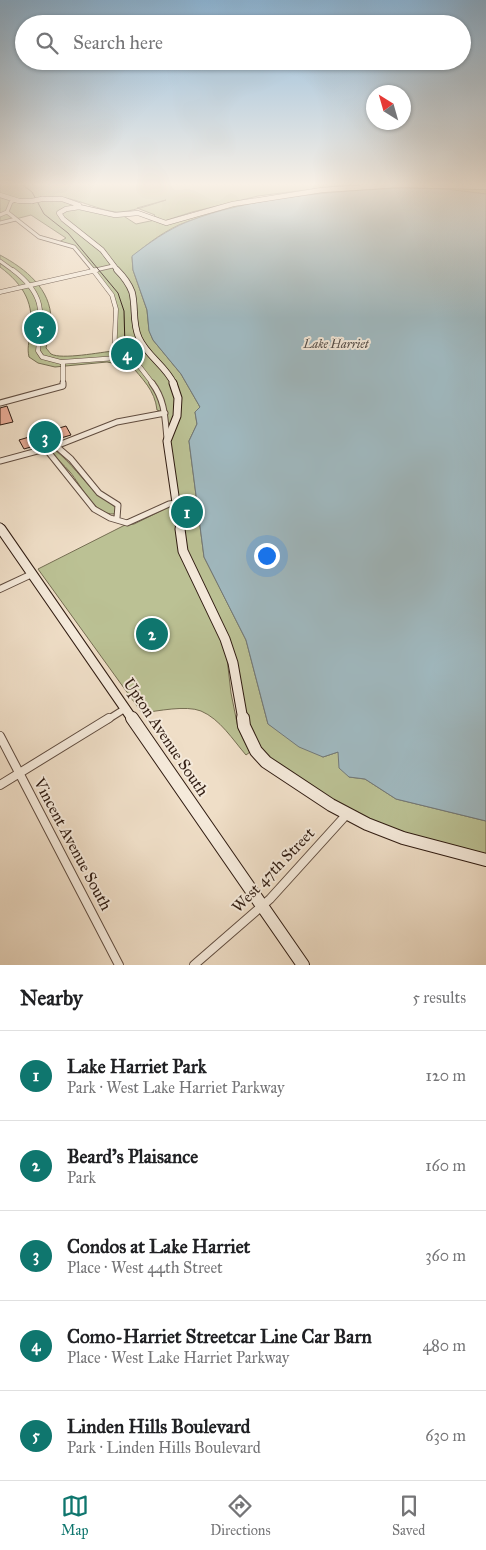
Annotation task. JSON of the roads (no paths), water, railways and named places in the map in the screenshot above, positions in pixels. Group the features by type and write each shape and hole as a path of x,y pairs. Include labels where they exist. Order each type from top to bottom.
{"street":[{"path":"28,228 39,237 71,246 94,270 108,289 114,302 116,357"},
{"path":"75,228 107,255 113,266 130,287 138,338 146,350 168,373 176,391 178,416 173,433 167,441"},
{"path":"0,261 20,275 30,285 38,302 42,318 39,354 47,360 63,362 116,357 130,361 140,367 158,389 164,404 167,441 183,551 225,639 233,662 239,707 248,738 256,751 266,762 347,814 386,832 486,860"},
{"path":"0,292 113,266"},
{"path":"0,403 63,386 63,362"},
{"path":"0,461 56,446 117,422 165,413"},
{"path":"56,446 71,459 99,493 118,505 120,509 117,518"},
{"path":"46,449 94,509 102,514 127,523 169,504 176,504"},
{"name":"Upton Avenue South","path":"0,527 303,965"},
{"path":"0,589 32,574"},
{"path":"0,785 126,707"},
{"name":"Vincent Avenue South","path":"0,736 119,965"},
{"name":"West 47th Street","path":"194,965 262,906 347,814"}],"water":[{"name":"Lake Harriet","path":"174,228 486,228 486,821 396,799 365,779 349,777 339,768 338,752 323,757 299,747 268,724 246,640 204,557 189,441 197,424 195,412 200,407 181,374 153,340 149,331 147,310 133,270 132,256"}],"tram line":[{"path":"62,228 118,293 124,311 125,347"}],"place":[{"name":"Linden Hills Boulevard","path":"40,328"},
{"name":"Como-Harriet Streetcar Line Car Barn","path":"127,354"},
{"name":"Condos at Lake Harriet","path":"45,437"},
{"name":"Lake Harriet Park","path":"187,512"},
{"name":"Beard's Plaisance","path":"152,634"}]}
